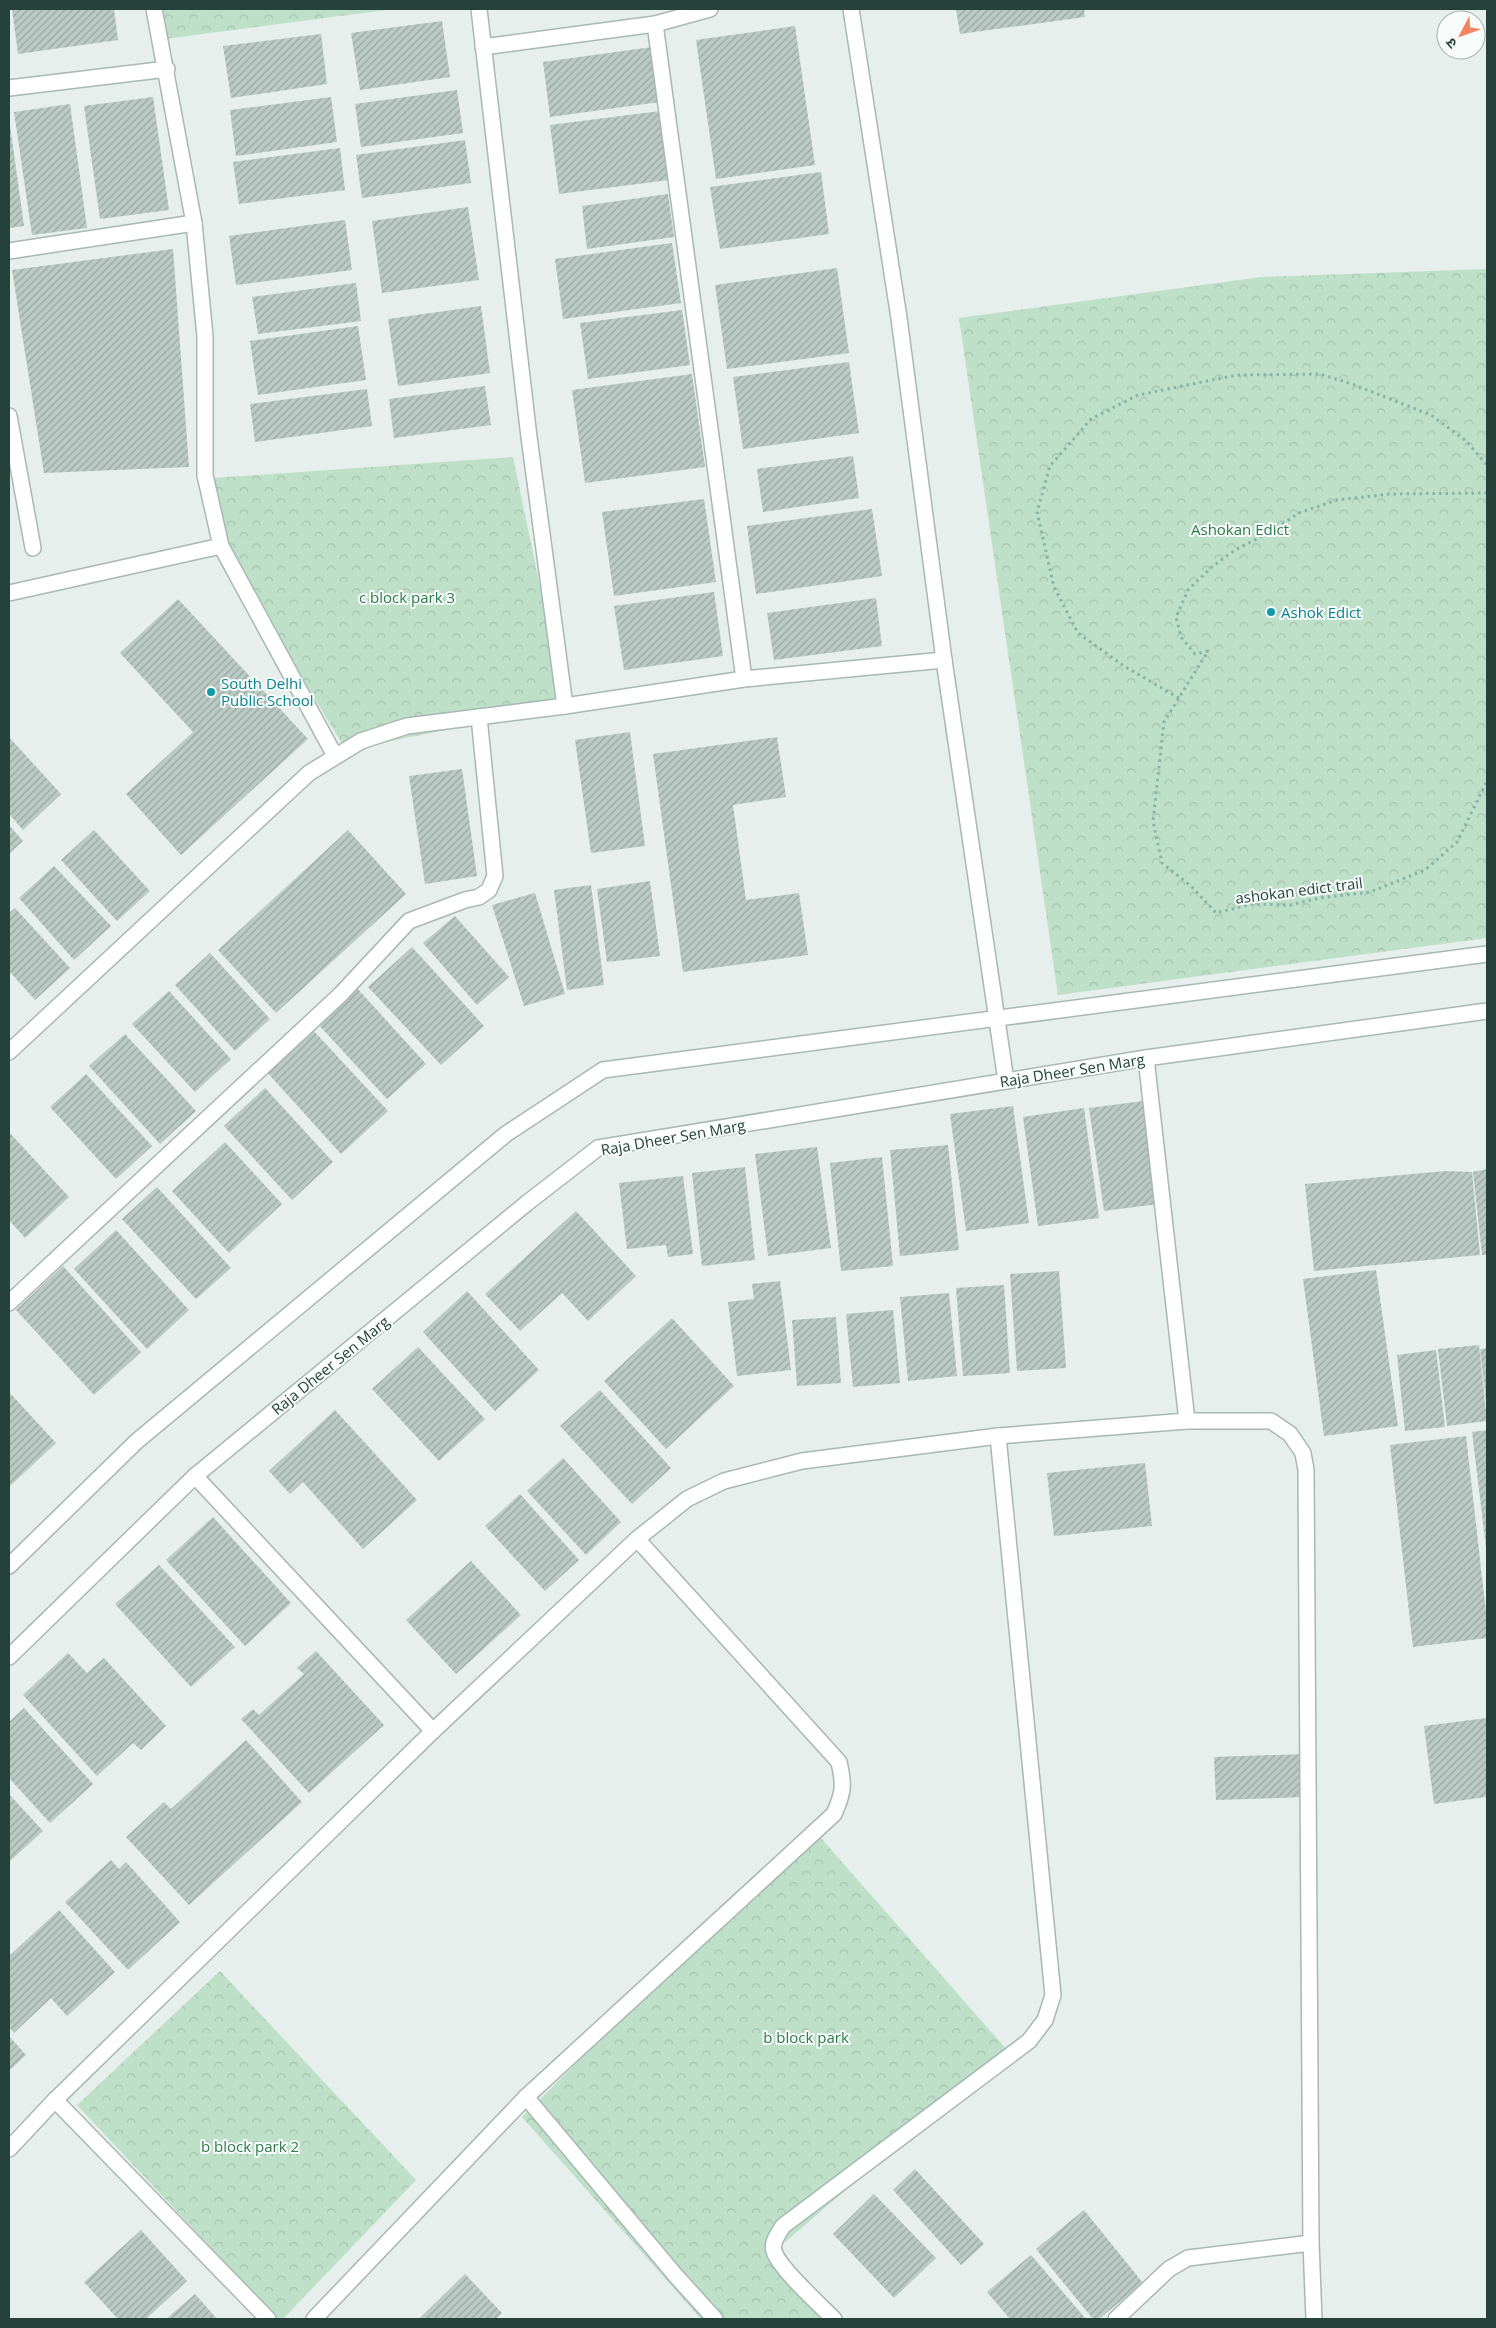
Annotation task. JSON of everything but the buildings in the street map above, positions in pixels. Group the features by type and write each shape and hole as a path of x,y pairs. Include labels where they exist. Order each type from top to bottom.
{"street":[{"path":"154,9 167,69 194,223 205,336 205,475 221,546 335,756"},
{"path":"479,9 529,437 565,706"},
{"path":"483,47 655,24 710,9"},
{"path":"851,9 899,318 944,660 1006,1081"},
{"path":"655,24 744,679"},
{"path":"9,88 167,69"},
{"path":"9,251 194,223"},
{"path":"9,416 12,449 33,548"},
{"path":"9,593 221,546"},
{"path":"9,1052 309,773 361,741 407,726 565,706 744,679 944,660"},
{"path":"9,1303 341,994 409,921 465,900 479,898 489,890 495,876 479,717"},
{"path":"9,1566 136,1441 506,1134 603,1070 1487,954"},
{"name":"Raja Dheer Sen Marg","path":"9,1657 194,1476 527,1203 598,1148 1146,1058 1487,1011"},
{"path":"1146,1058 1187,1421"},
{"path":"9,2149 55,2100 433,1731 638,1540 687,1499 724,1481 802,1461 998,1436 1187,1421 1271,1421 1290,1434 1303,1454 1306,1470 1311,2244 1314,2319"},
{"path":"834,2319 781,2264 773,2250 775,2240 783,2226 1029,2041 1045,2020 1053,1995 998,1436"},
{"path":"194,1476 433,1731"},
{"path":"314,2319 526,2097 834,1814 841,1799 844,1784 839,1762 638,1540"},
{"path":"526,2097 676,2276 715,2319"},
{"path":"55,2100 268,2319"},
{"path":"1116,2319 1169,2269 1188,2258 1311,2244"}],"path":[{"path":"1179,698 1124,666 1078,633 1054,587 1037,512 1050,466 1092,420 1138,395 1237,375 1320,374 1352,384 1431,415 1465,440 1487,465"},
{"name":"ashokan edict trail","path":"1487,493 1389,494 1337,500 1299,514 1235,550 1213,566 1188,590 1176,617 1181,637 1195,654 1208,651 1164,722 1153,821 1162,863 1191,886 1216,913 1252,904 1290,905 1319,898 1370,892 1425,870 1456,842 1487,781"}],"green space":[{"path":"153,9 394,9 157,40"},
{"name":"Ashokan Edict","path":"1487,269 1487,938 1058,995 959,318 1261,277"},
{"name":"c block park 3","path":"513,457 565,706 346,750 221,546 213,478"},
{"name":"b block park","path":"813,1829 1008,2051 777,2249 840,2319 701,2319 522,2117"},
{"name":"b block park 2","path":"220,1971 416,2180 283,2319 278,2319 77,2105"}],"place":[{"name":"Ashok Edict","path":"1271,612"},
{"name":"South Delhi Public School","path":"211,692"}]}
